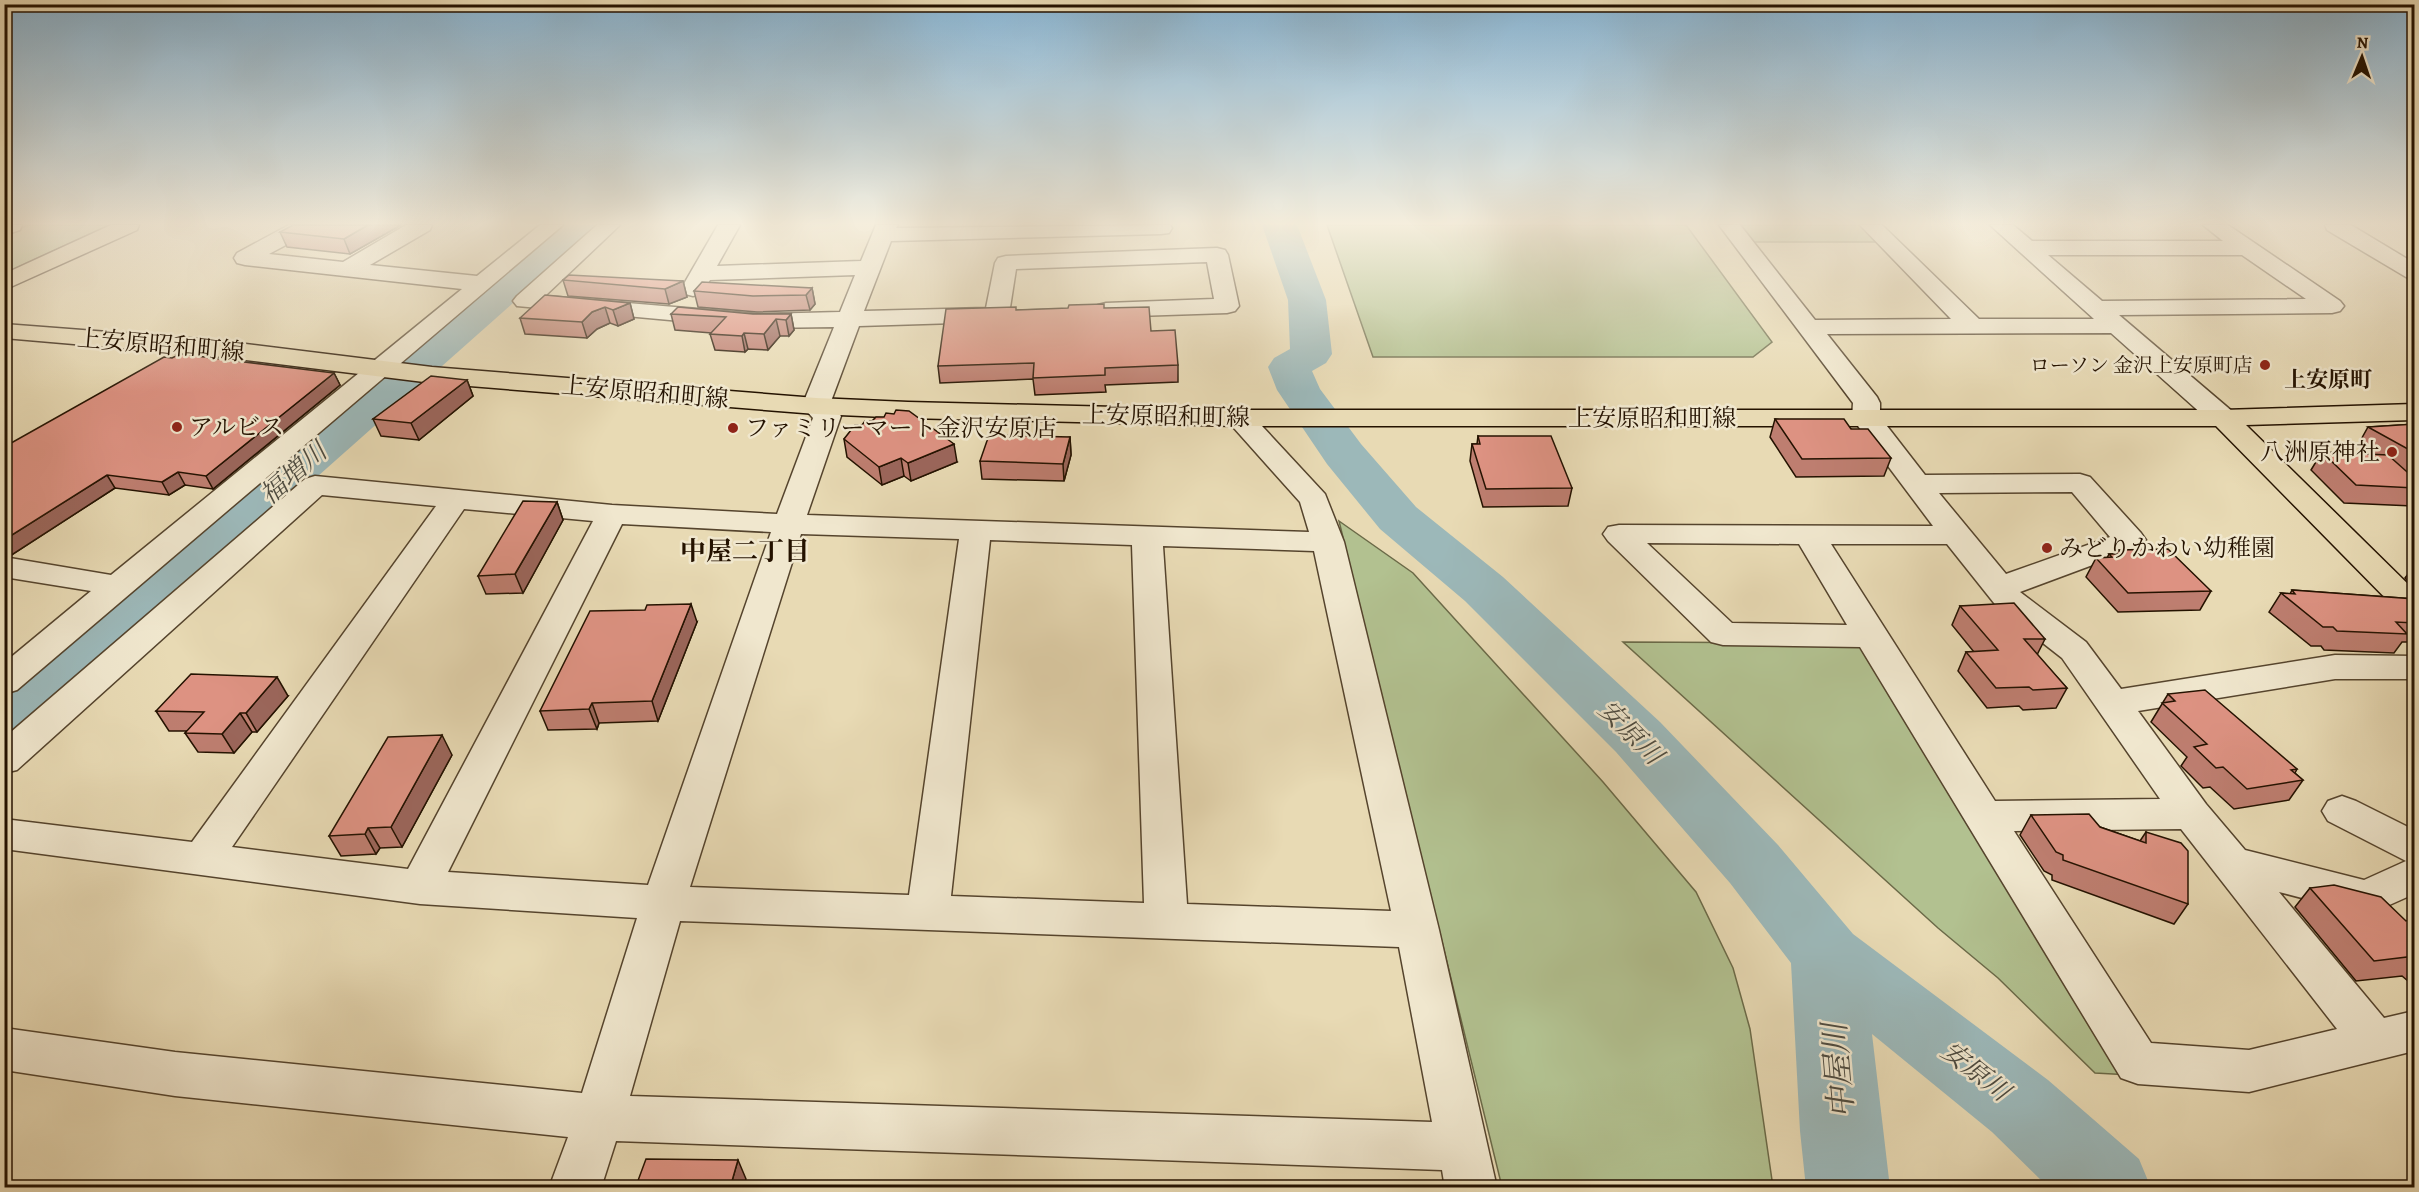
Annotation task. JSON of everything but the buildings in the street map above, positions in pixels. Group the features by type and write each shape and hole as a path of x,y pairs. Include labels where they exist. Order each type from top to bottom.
{"main road":[{"name":"上安原昭和町線","path":"4,331 213,348 432,375 816,406 1020,414 1239,418 2223,418 2415,412"},
{"path":"2223,418 2415,608"}],"street":[{"path":"452,281 483,284"},
{"path":"4,682 118,586 385,371 487,281"},
{"path":"548,281 525,301 758,321 1009,314 1006,281"},
{"path":"679,314 698,281"},
{"path":"575,1188 600,1118 664,903 827,416 816,406 865,281"},
{"path":"1089,311 1227,306 1222,281"},
{"path":"1772,281 1867,403 1866,418 1956,535 2010,601 2074,651 2192,814 2374,1040"},
{"path":"1926,281 1973,327"},
{"path":"2065,281 2223,418"},
{"path":"2097,308 2332,306 2295,281"},
{"path":"1808,327 2118,326"},
{"path":"4,1049 175,1074 600,1118 1467,1167 1417,930 1328,542 1314,500 1239,418"},
{"path":"1916,484 2080,483 2130,540 1999,588"},
{"path":"4,760 315,485 612,514 789,524 1328,542"},
{"path":"202,859 456,499"},
{"path":"420,887 612,514"},
{"path":"928,912 976,531"},
{"path":"1871,636 1723,634 1619,534 1956,535"},
{"path":"1147,536 1166,921"},
{"path":"1810,536 2138,1063 2249,1071 2415,1030"},
{"path":"4,567 118,586"},
{"path":"2112,703 2335,667 2415,667"},
{"path":"2342,811 2415,848"},
{"path":"1986,816 2192,814"},
{"path":"4,834 420,887 664,903 1417,930"},
{"path":"2232,863 2367,898 2415,875"}],"green space":[{"path":"1346,281 1727,281 1772,342 1753,357 1373,357"},
{"path":"1339,521 1413,573 1603,782 1696,892 1733,968 1750,1029 1773,1187 1502,1187"},
{"path":"1623,642 1859,643 2130,1075 2095,1073 1998,978 1938,928"}],"waterway":[{"name":"福増川","path":"4,721 516,281"},
{"name":"安原川","path":"1300,281 1307,300 1311,354 1289,367 1299,390 1344,454 1398,518 1484,589 1638,737 1754,864 1827,955"},
{"name":"安原川","path":"1827,955 2020,1106 2109,1188"},
{"name":"中屋川","path":"1827,955 1841,1131 1848,1188"}],"place":[{"name":"ローソン 金沢上安原町店","path":"2265,365"},
{"name":"アルビス","path":"177,427"},
{"name":"ファミリーマート金沢安原店","path":"733,428"},
{"name":"八洲原神社","path":"2392,452"},
{"name":"みどりかわい幼稚園","path":"2047,548"}],"district":[{"name":"上安原町","path":"2328,379"},
{"name":"中屋二丁目","path":"745,551"}]}
